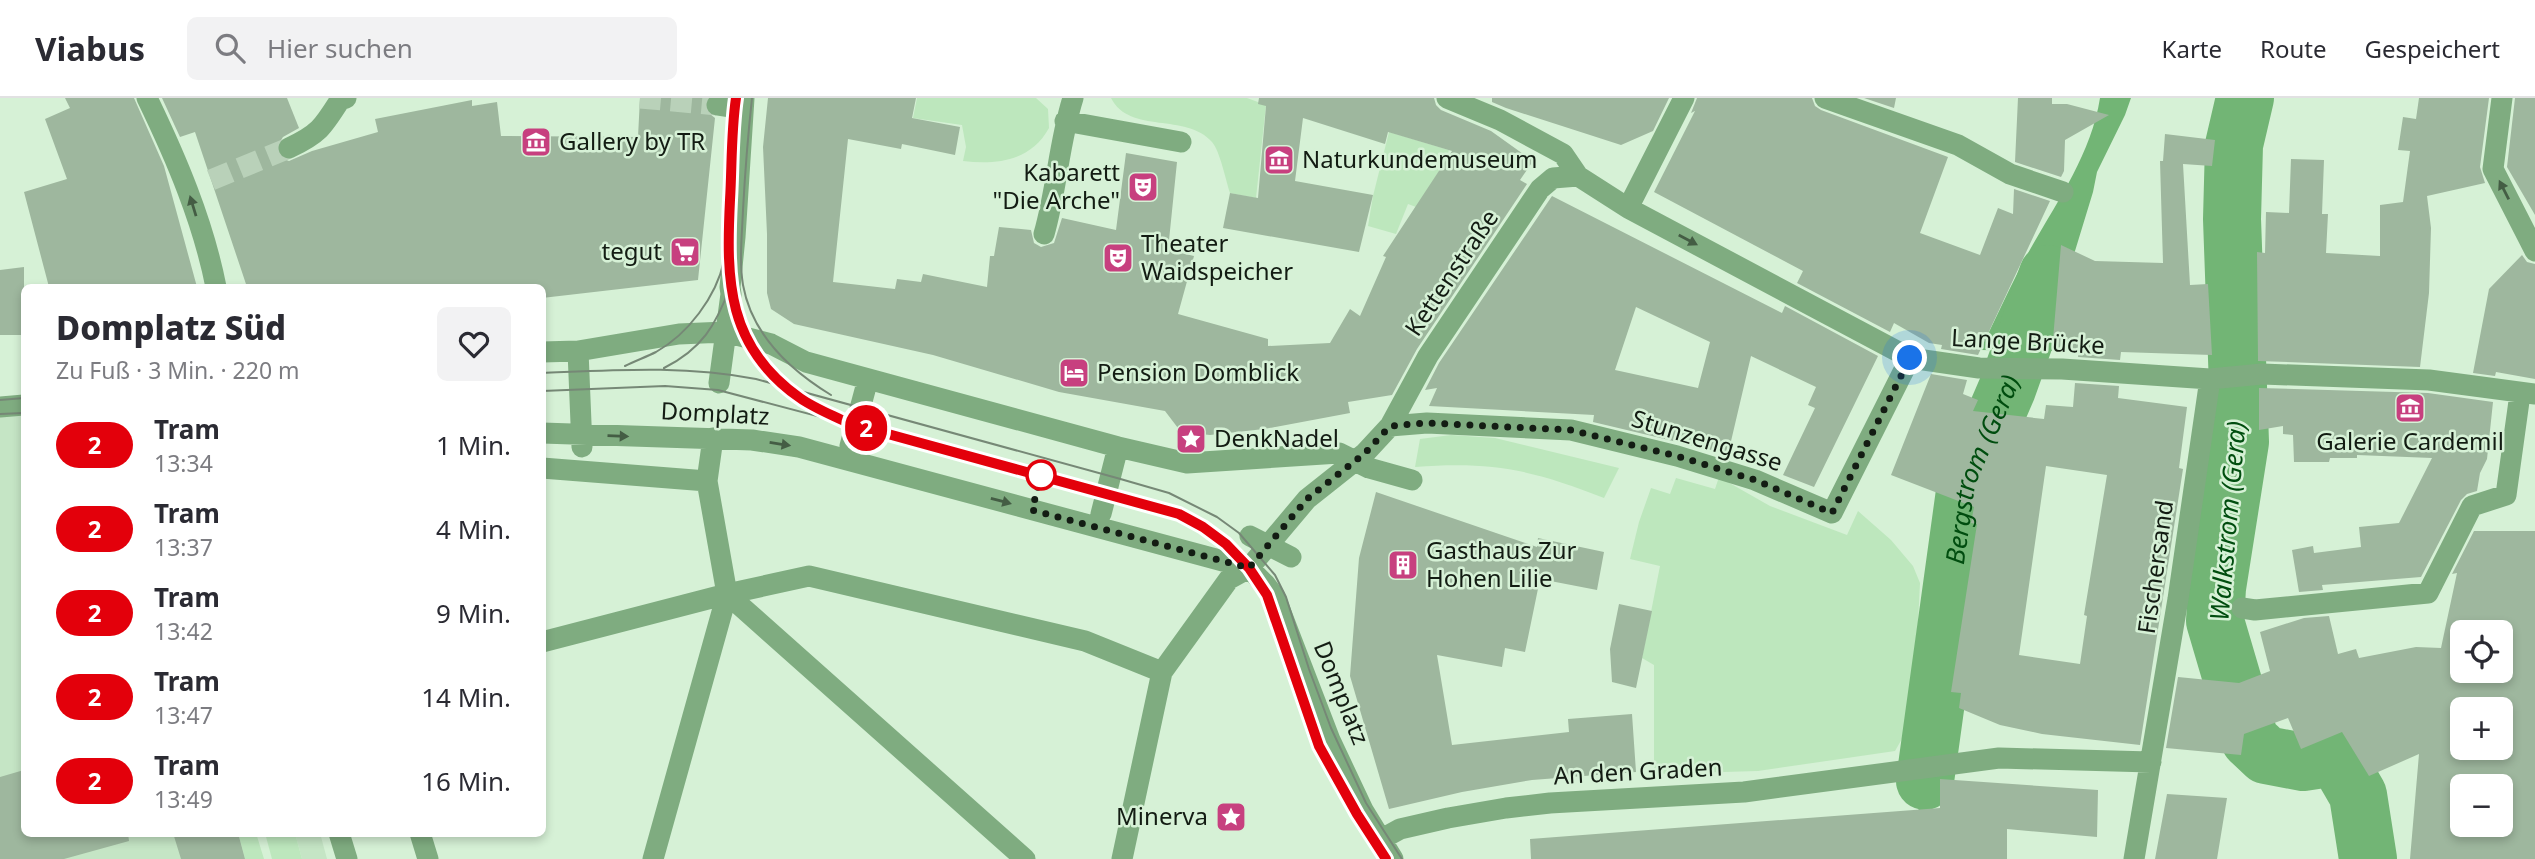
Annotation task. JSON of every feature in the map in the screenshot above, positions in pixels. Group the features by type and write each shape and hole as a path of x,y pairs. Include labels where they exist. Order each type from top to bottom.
{"street":[{"path":"148,98 187,190 215,284"},
{"path":"289,148 313,136 323,127 340,100 346,98"},
{"name":"Lange Brücke","path":"1447,98 1500,120 1563,154 1578,176 1628,208 1910,358 1979,368 2216,378 2262,374 2429,380 2528,394 2506,495 2472,506 2428,593 2255,610 2242,608"},
{"path":"1628,208 1684,98"},
{"path":"1825,98 1958,145 2010,174 2063,192"},
{"path":"2502,98 2493,169 2535,251"},
{"path":"717,105 743,103 731,293 719,383"},
{"path":"1044,234 1066,106 1181,142"},
{"name":"Kettenstraße","path":"1390,426 1428,356 1540,189 1553,178 1578,176"},
{"path":"546,352 578,351 679,334 725,331 771,344 806,362 1118,447 1187,463 1339,453 1364,469 1412,480"},
{"path":"578,351 581,434"},
{"name":"Stunzengasse","path":"1390,426 1427,423 1571,430 1677,456 1755,480 1832,513 1910,358"},
{"name":"Fischersand","path":"2134,859 2216,378"},
{"path":"850,446 868,379"},
{"path":"0,407 21,405"},
{"path":"1122,859 1162,671 1228,579 1249,568 1259,540 1307,499 1364,469 1390,426"},
{"name":"Domplatz","path":"546,433 752,440 799,447 1249,568 1275,597 1330,740 1363,810 1387,836"},
{"path":"653,859 727,594 707,481 713,438"},
{"path":"1101,514 1118,447"},
{"path":"546,468 707,481"},
{"path":"1259,540 1291,557"},
{"path":"546,641 808,576 1085,641 1162,671"},
{"path":"727,594 1025,859"},
{"name":"An den Graden","path":"1387,836 1448,818 1506,808 1744,792 1999,758 2151,762"},
{"path":"1381,815 1393,859"},
{"path":"340,837 347,859"},
{"path":"421,837 428,859"}],"shaded area":[{"path":"917,98 1036,98 1048,109 1049,128 1033,148 1023,154 1000,161 963,161 966,147 962,125 913,118"},
{"path":"1111,98 1247,98 1266,105 1256,198 1230,193 1215,146 1201,133 1131,116 1120,109"},
{"path":"2100,98 2131,98 2097,172 2075,251 2057,296 2052,351 1980,350 2020,268 2078,165 2095,121"},
{"path":"1389,132 1449,150 1445,162 1416,207 1408,204 1396,234 1368,226"},
{"path":"21,398 21,837 239,837 245,859 0,859 0,400"},
{"path":"1451,435 1495,438 1619,468 1604,498 1555,480 1512,470 1467,465 1415,467 1420,439"},
{"path":"1719,477 1770,506 1847,535 1858,511 1891,540 1913,566 1920,583 1918,623 1903,737 1895,751 1758,771 1654,774 1654,665 1642,658 1660,566 1630,559 1651,488 1670,494 1676,478 1715,489"},
{"path":"239,837 257,837 264,859 245,859"},
{"path":"266,837 296,837 302,859 272,859"},
{"path":"296,837 321,837 327,859 302,859"}],"building":[{"path":"65,98 134,98 164,166 196,284 48,284 24,192 67,179 45,119 70,108"},
{"path":"162,98 287,98 299,128 283,137 276,148 281,158 289,161 312,151 378,132 375,119 472,100 472,106 497,102 501,136 638,137 640,98 706,98 705,110 715,118 698,280 546,298 546,284 246,284 195,132 180,137"},
{"path":"768,98 916,98 912,118 960,127 955,155 902,144 901,149 848,139 833,282 895,289 897,279 921,282 923,274 987,287 990,256 994,256 999,227 1031,230 1034,243 1041,247 1054,243 1062,218 1116,230 1126,153 1177,162 1168,250 1194,256 1178,314 1268,339 1268,346 1330,343 1350,309 1360,316 1386,257 1383,256 1452,151 1388,132 1385,144 1303,118 1295,181 1373,195 1359,252 1223,228 1230,193 1258,198 1266,106 1258,104 1259,98 1434,98 1441,110 1491,131 1533,161 1520,180 1527,184 1417,349 1392,395 1348,402 1350,413 1264,429 1210,435 1181,432 1165,411 1059,392 933,355 794,324 771,309 767,293 763,147"},
{"path":"1492,98 1669,98 1653,131 1621,145 1506,108 1492,102"},
{"path":"1697,98 1812,98 1815,106 1821,110 1948,157 1920,233 1980,255 1998,208 2013,214 2014,189 2050,201 1978,355 1941,349 1942,345 1929,343 1894,323 1890,332 1797,283 1803,271 1654,192 1695,111 1691,113"},
{"path":"1864,98 1896,98 1894,108"},
{"path":"2018,98 2052,98 2052,104 2067,104 2109,115 2065,140 2064,171 2061,177 2015,162"},
{"path":"2419,98 2489,98 2480,167 2485,183 2427,196 2431,228 2429,293 2420,367 2258,361 2257,252 2265,253 2266,212 2289,213 2291,159 2324,160 2322,214 2328,214 2326,253 2380,256 2380,205 2403,202 2410,151 2398,150 2403,117 2416,119"},
{"path":"2515,98 2535,98 2535,215 2507,167"},
{"path":"2165,134 2215,140 2212,166 2183,164 2190,285 2208,284 2212,355 2121,352 2120,360 2078,357 2079,351 2052,351 2061,245 2095,261 2163,263 2160,161 2163,161"},
{"path":"1552,196 1782,313 1785,306 1878,356 1814,487 1783,475 1815,408 1808,405 1816,387 1751,356 1728,454 1593,422 1594,415 1429,406 1437,388 1425,390 1439,363","holes":["1636,307 1710,342 1698,388 1615,370"]},
{"path":"2522,255 2527,262 2535,264 2535,379 2496,372 2495,376 2473,373 2489,289"},
{"path":"24,267 24,284 21,284 21,335 0,335 0,270"},
{"path":"1931,374 1967,380 1963,394 1978,400 1973,411 2044,419 2046,405 2073,407 2075,383 2119,386 2118,398 2187,407 2179,468 2183,469 2140,745 2042,734 2000,725 1959,708 1961,693 1951,692 1977,524 1971,523 1974,507 1891,475","holes":["2046,466 2107,475 2084,615 2087,616 2080,664 2019,655"]},
{"path":"2259,388 2428,393 2493,402 2487,459 2480,473 2477,491 2467,494 2461,500 2421,577 2322,585 2323,590 2299,592 2292,550 2313,546 2314,553 2361,547 2359,527 2399,523 2432,458 2357,455 2357,458 2330,458 2329,462 2294,462 2293,435 2283,434 2283,426 2259,430"},
{"path":"1376,492 1537,547 1538,538 1604,552 1597,590 1540,579 1525,652 1505,648 1502,667 1437,655 1452,745 1569,732 1568,719 1632,714 1636,772 1532,780 1462,792 1389,809 1350,676 1359,558"},
{"path":"2474,531 2535,531 2535,859 2410,859 2419,754 2369,776 2342,732 2301,749 2288,718 2244,734 2241,755 2166,748 2178,677 2239,683 2270,671 2260,632 2304,618 2329,616 2338,654 2356,649 2359,658 2416,647 2441,648 2457,573 2452,574"},
{"path":"1619,604 1652,611 1636,688 1612,682 1610,649"},
{"path":"21,771 21,837 128,837 129,841 64,859 0,859 0,777"},
{"path":"1940,779 2098,790 2097,837 2007,829 2007,859 1531,859 1530,839 1940,808"},
{"path":"2167,794 2227,798 2217,859 2155,859"},
{"path":"174,837 239,837 245,859 181,859"}],"waterway":[{"name":"Walkstrom (Gera)","path":"2245,98 2234,145 2232,219 2240,442 2217,588 2215,621 2250,740 2266,755 2303,762 2336,757 2358,795 2368,859"},
{"name":"Bergstrom (Gera)","path":"1925,781 1966,484 2007,389 2048,274"},
{"name":"Bergstrom (Gera)","path":"1923,820 1925,781"}],"tunnel":[{"path":"640,98 717,105"},
{"path":"211,180 289,148"}],"tram line":[{"path":"736,98 729,246 733,295 739,319 749,341 785,386"},
{"name":"2","path":"736,98 728,236 730,287 746,337 765,366 801,399 848,423 1179,514 1226,544 1249,568 1267,595 1319,746 1386,859"},
{"path":"752,98 741,248 743,285 755,320 775,349 801,374 831,395"},
{"path":"625,366 656,352 689,325 707,301 724,261"},
{"path":"664,368 688,353 706,335 730,287"},
{"path":"546,373 676,370 756,379 1169,493 1217,517 1239,533 1275,575 1286,597 1331,728 1366,803 1402,859"},
{"path":"546,391 665,386 718,390 1041,475 1179,514 1203,527 1226,544 1249,568 1267,595 1319,746 1386,859"},
{"path":"0,400 21,398"},
{"path":"0,414 21,413"}],"place":[{"name":"Gallery by TR","path":"536,142"},
{"name":"Naturkundemuseum","path":"1279,160"},
{"name":"Kabarett \"Die Arche\"","path":"1143,187"},
{"name":"tegut","path":"685,252"},
{"name":"Theater Waidspeicher","path":"1118,258"},
{"name":"Pension Domblick","path":"1074,373"},
{"name":"Galerie Cardemil","path":"2410,408"},
{"name":"DenkNadel","path":"1191,439"},
{"name":"Gasthaus Zur Hohen Lilie","path":"1403,565"},
{"name":"Minerva","path":"1231,817"}],"route":[{"path":"1041,475 1032,510 1249,568 1307,499 1365,453 1390,426 1427,423 1571,430 1677,456 1755,480 1832,513 1910,358"}]}
